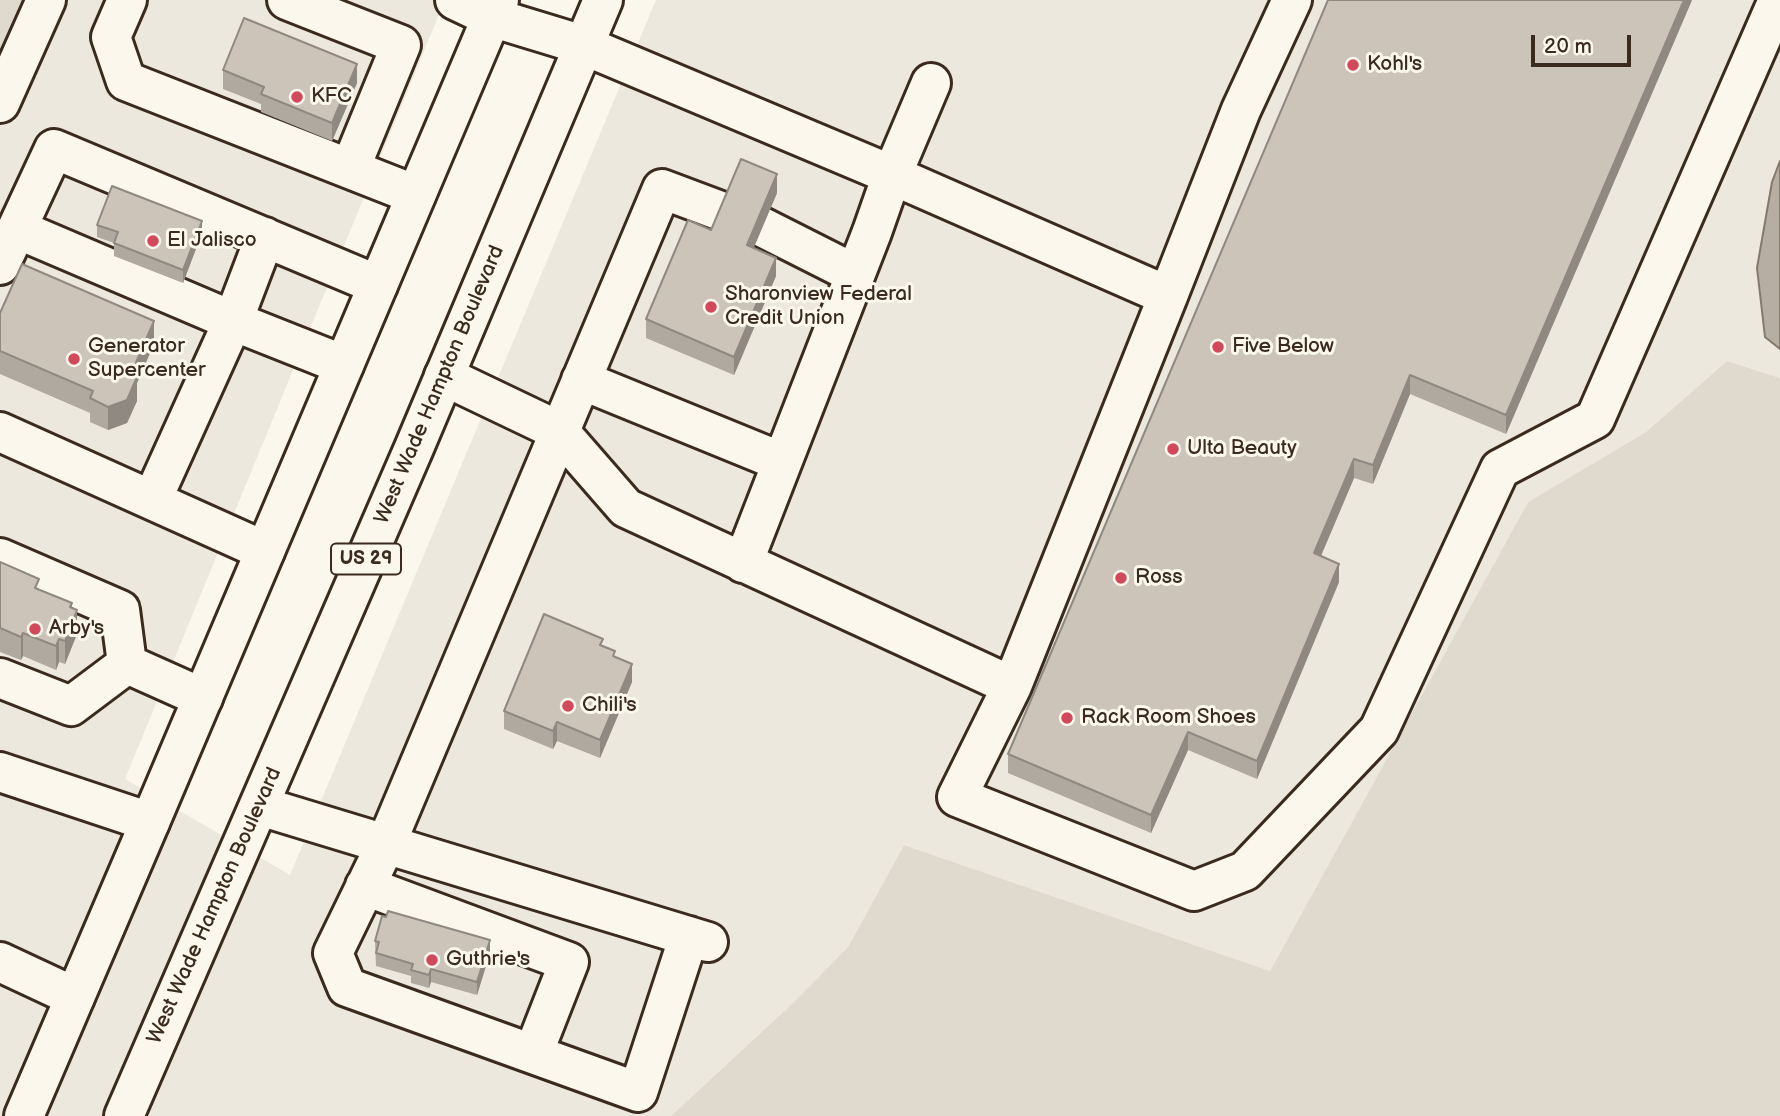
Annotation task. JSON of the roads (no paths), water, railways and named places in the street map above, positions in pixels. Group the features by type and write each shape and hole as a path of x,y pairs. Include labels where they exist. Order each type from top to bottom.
{"main road":[{"path":"0,103 46,0"},
{"path":"127,0 111,37 126,81 416,195"},
{"path":"287,0 401,45 350,169"},
{"path":"455,0 495,9 583,45 892,175 1168,296"},
{"name":"West Wade Hampton Boulevard","path":"124,1116 260,806 603,0"},
{"path":"1292,0 1241,110 1012,686 957,797 1194,891 1245,871 1380,730 1500,469 1595,419 1778,0"},
{"path":"24,1116 495,9"},
{"path":"743,562 930,82"},
{"path":"0,265 54,149 378,285"},
{"path":"260,806 386,844 698,939 638,1092 347,987 333,953 386,844 662,189 726,213"},
{"path":"762,227 855,274"},
{"path":"17,229 344,365"},
{"path":"152,500 233,321 265,237"},
{"path":"444,376 559,431 626,508 1012,686"},
{"path":"581,380 782,462"},
{"path":"0,432 265,551"},
{"path":"0,558 120,610 127,664"},
{"path":"127,664 203,698"},
{"path":"0,678 71,706 127,664"},
{"path":"0,772 150,822"},
{"path":"365,886 569,962 533,1054"},
{"path":"0,962 75,998"}],"place":[{"name":"Kohl's","path":"1353,65"},
{"name":"KFC","path":"297,97"},
{"name":"El Jalisco","path":"153,241"},
{"name":"Sharonview Federal Credit Union","path":"711,307"},
{"name":"Five Below","path":"1218,347"},
{"name":"Generator Supercenter","path":"74,359"},
{"name":"Ulta Beauty","path":"1173,449"},
{"name":"Ross","path":"1121,578"},
{"name":"Arby's","path":"35,629"},
{"name":"Chili's","path":"568,706"},
{"name":"Rack Room Shoes","path":"1067,718"},
{"name":"Guthrie's","path":"432,960"}]}
